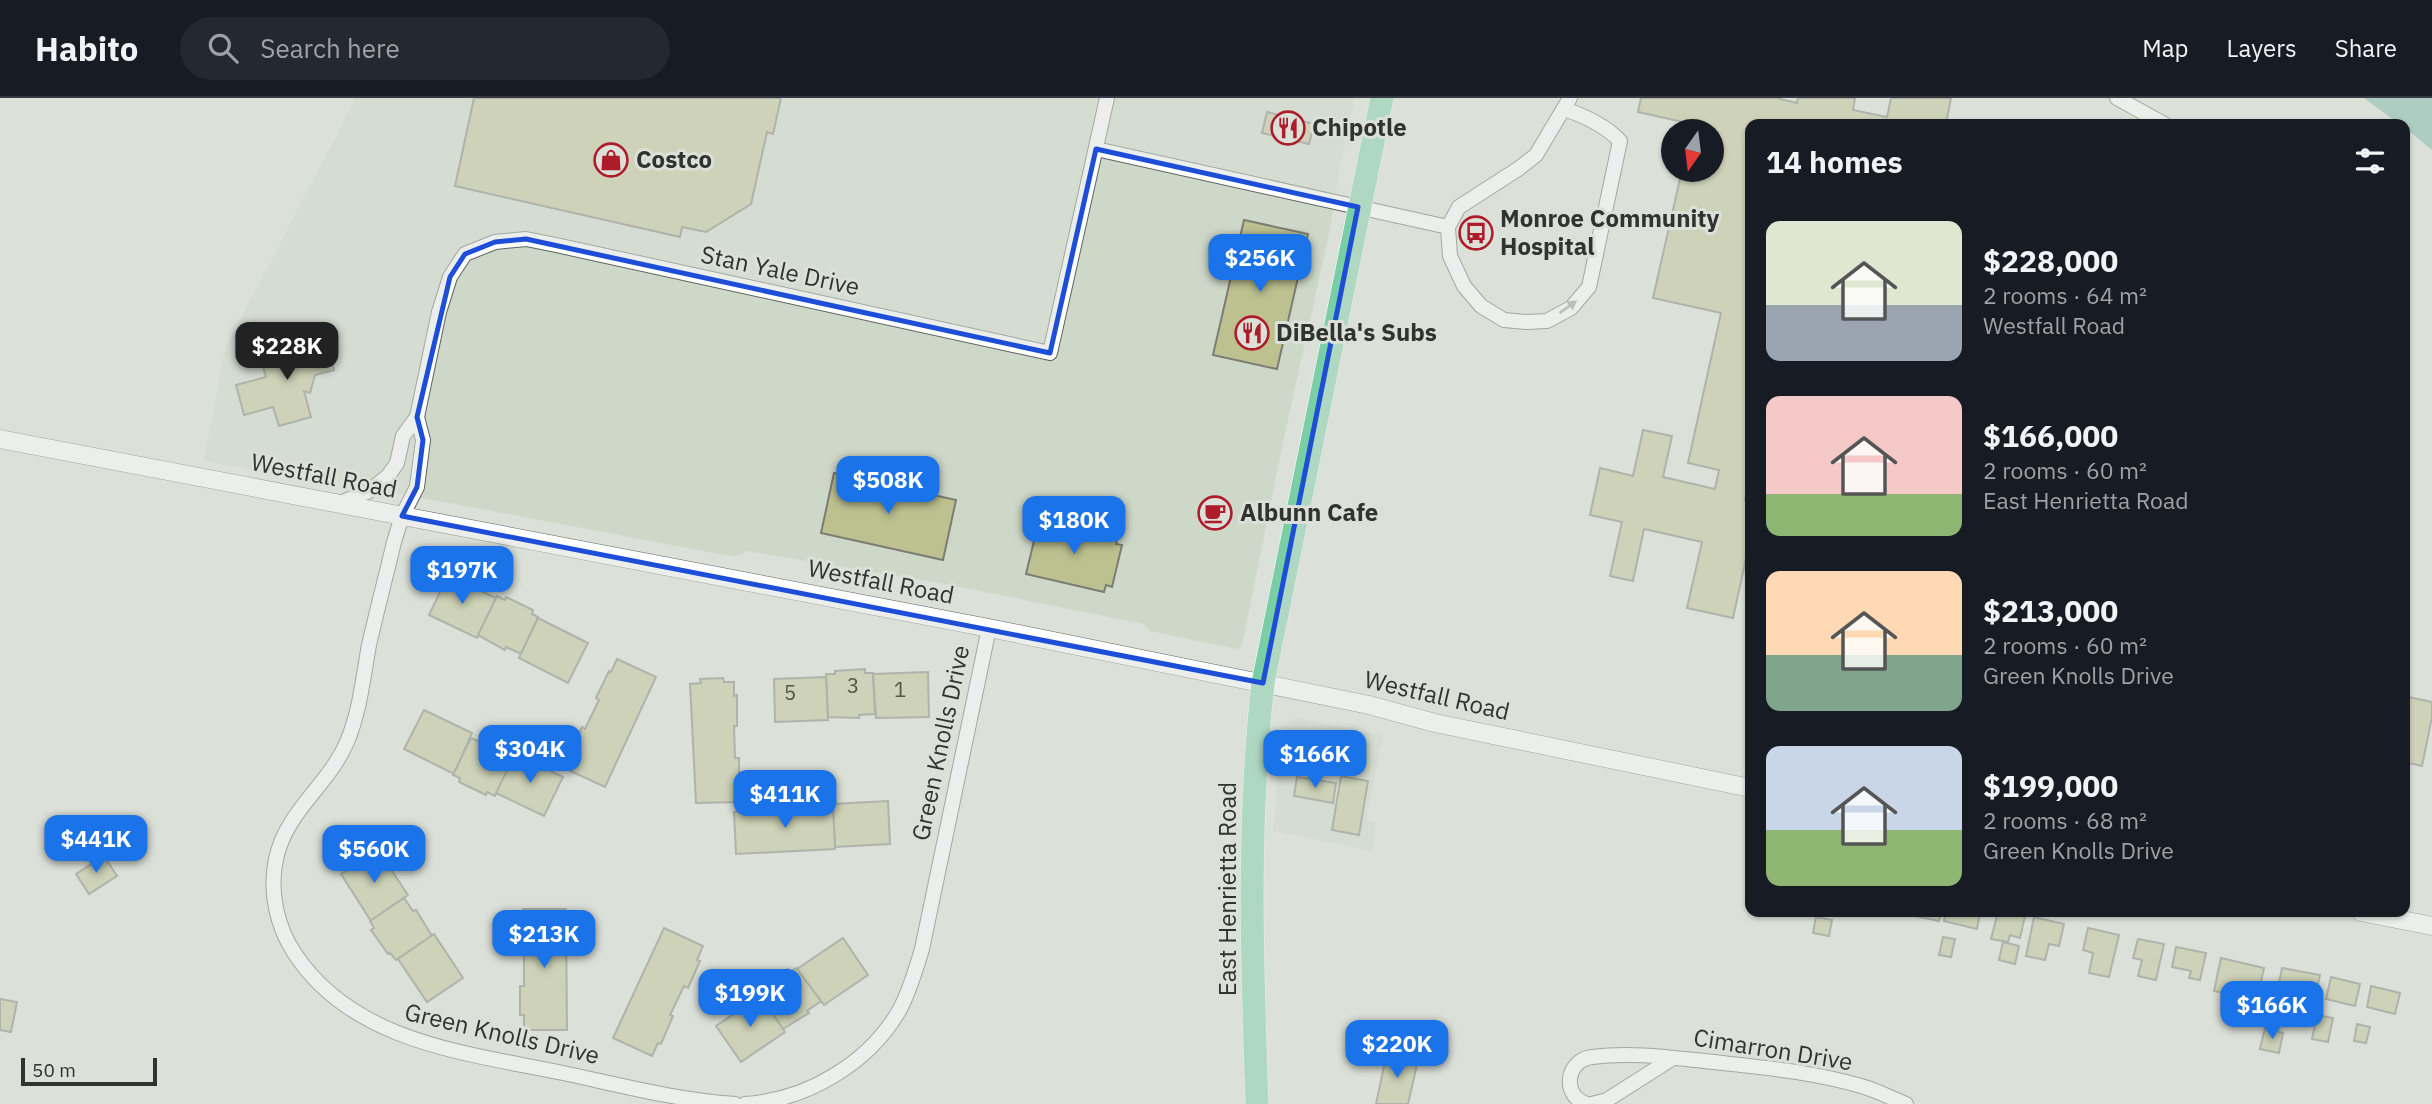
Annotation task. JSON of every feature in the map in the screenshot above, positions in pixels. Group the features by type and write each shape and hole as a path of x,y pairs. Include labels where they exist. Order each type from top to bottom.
{"main road":[{"name":"East Henrietta Road","path":"1256,1104 1251,855 1257,730 1263,683 1382,98"}],"street":[{"name":"Stan Yale Drive","path":"338,504 369,491 388,476 397,463 403,436 417,417 439,312 450,277 465,254 495,242 526,239 1050,353 1107,98"},
{"path":"2117,98 2155,119"},
{"path":"1567,103 1612,132 1620,141 1589,287 1571,309 1546,321 1527,322 1504,320 1481,306 1464,286 1450,256 1448,227 1459,207 1536,155 1567,103"},
{"path":"1096,149 1448,227"},
{"name":"Stan Yale Drive","path":"402,516 417,487 423,440 417,417"},
{"name":"Westfall Road","path":"0,439 989,628 1369,705 1435,723 1745,787"},
{"name":"Green Knolls Drive","path":"402,516 375,619 352,729 336,764 294,815 282,835 274,886 276,911 285,939 303,966 327,992 355,1013 389,1031 422,1043 468,1054 680,1098 734,1104"},
{"name":"Green Knolls Drive","path":"745,1104 794,1095 825,1081 882,1034 900,1009 922,948 989,628"},
{"path":"2386,917 2432,926"},
{"name":"Cimarron Drive","path":"1673,1058 1607,1100 1589,1104 1579,1102 1569,1087 1570,1076 1579,1061 1589,1057 1673,1058 1794,1071 1832,1078 1864,1087 1906,1104"}],"highlighted area":[{"path":"1096,149 1358,207 1263,683 402,516 417,487 423,440 417,417 450,277 465,254 495,242 526,239 1050,353"}],"shaded area":[{"path":"356,98 1355,98 1242,646 1237,649 1150,631 1143,624 951,585 747,551 735,557 455,504 204,461 225,349"},
{"path":"1293,719 1383,736 1366,820 1376,822 1372,851 1274,831 1280,735 1282,729"}],"water":[{"path":"2364,98 2432,98 2432,150 2410,132 2410,119 2392,119"}],"building":[{"name":"Costco","path":"474,98 781,98 773,134 767,132 751,204 706,232 682,227 680,237 455,186"},
{"path":"1641,98 1776,98 1797,103 1798,98 1855,98 1853,110 1887,117 1891,98 1951,98 1947,119 1745,119 1745,563 1733,618 1687,608 1702,542 1644,529 1633,581 1610,576 1622,522 1590,515 1600,468 1633,476 1643,430 1672,436 1663,477 1715,489 1719,470 1688,463 1721,313 1653,298 1679,182 1724,182 1724,119 1670,119 1638,112"},
{"name":"Chipotle","path":"1267,112 1314,124 1309,144 1262,133"},
{"path":"1244,220 1308,234 1277,369 1213,355"},
{"path":"325,338 334,370 315,375 310,393 304,391 311,417 279,426 273,407 244,415 236,385 266,377 260,356"},
{"path":"834,473 956,500 943,560 821,533"},
{"path":"1039,520 1118,537 1116,544 1122,545 1112,587 1106,585 1104,592 1026,574"},
{"path":"448,575 496,598 477,638 429,615"},
{"path":"497,596 505,600 506,597 533,610 532,614 538,617 521,654 506,647 505,650 478,635"},
{"path":"538,618 588,643 568,683 519,658"},
{"path":"617,659 656,677 605,787 566,769 572,755 569,754 582,727 585,729 599,700 596,698"},
{"path":"865,669 865,673 873,673 875,714 859,715 859,718 828,717 826,674"},
{"path":"928,672 929,717 876,718 873,674"},
{"path":"826,677 828,720 775,722 774,679"},
{"path":"723,678 724,682 734,682 734,696 737,695 737,726 734,726 735,758 739,758 739,802 696,803 690,684 701,683 700,679"},
{"path":"2410,697 2432,702 2432,717 2422,766 2410,763"},
{"path":"424,710 472,733 454,774 404,749"},
{"path":"471,738 485,744 487,742 514,757 495,796 487,792 486,795 459,782 460,778 453,775"},
{"path":"515,754 563,777 544,816 496,793"},
{"path":"1341,776 1368,781 1359,835 1332,830"},
{"path":"1297,777 1336,783 1333,803 1294,796"},
{"path":"888,801 890,844 835,847 833,804"},
{"path":"815,805 815,808 833,807 835,849 736,854 734,812"},
{"path":"378,850 408,895 371,921 341,874"},
{"path":"104,856 117,876 89,894 76,874"},
{"path":"404,898 413,911 416,910 432,936 396,960 388,954 371,930 374,928 370,921"},
{"path":"523,909 566,909 567,1030 524,1030 524,1015 520,1015 520,986 524,986 524,954 521,954"},
{"path":"1816,917 1832,920 1829,936 1813,933"},
{"path":"1920,917 1940,917 1939,921"},
{"path":"1945,917 1979,917 1977,929 1944,921"},
{"path":"1997,917 2025,917 2020,938 2010,935 2008,942 1991,939"},
{"path":"2034,917 2064,924 2059,946 2049,944 2045,960 2026,956"},
{"path":"664,928 703,946 697,960 700,961 688,988 684,986 670,1015 673,1016 661,1044 658,1043 652,1056 613,1038"},
{"path":"2088,928 2119,935 2109,977 2089,973 2093,953 2083,950"},
{"path":"434,934 463,978 427,1002 398,959"},
{"path":"1943,937 1955,939 1951,957 1939,955"},
{"path":"843,938 868,975 824,1005 797,969"},
{"path":"2138,939 2164,944 2156,980 2138,976 2142,960 2133,958"},
{"path":"2003,942 2019,946 2015,964 1999,960"},
{"path":"2176,947 2206,953 2200,980 2189,978 2191,971 2172,967"},
{"path":"2221,958 2264,968 2259,991 2236,985 2234,995 2214,991"},
{"path":"796,968 821,1001 807,1011 809,1013 783,1029 758,994 765,989 763,986 788,969 790,972"},
{"path":"2282,968 2320,975 2314,1001 2284,994 2286,984 2279,983"},
{"path":"2331,977 2360,984 2355,1006 2326,999"},
{"path":"2371,986 2400,993 2395,1014 2367,1007"},
{"path":"760,996 785,1032 741,1062 716,1026"},
{"path":"0,999 17,1002 11,1032 0,1030"},
{"path":"2317,1015 2333,1018 2328,1042 2312,1039"},
{"path":"2357,1024 2370,1027 2366,1043 2354,1041"},
{"path":"2265,1028 2283,1033 2279,1053 2260,1049"},
{"path":"1387,1052 1418,1060 1408,1104 1376,1104"}],"place":[{"name":"Chipotle","path":"1288,128"},
{"name":"Costco","path":"611,160"},
{"name":"Monroe Community Hospital","path":"1476,233"},
{"name":"DiBella's Subs","path":"1252,333"},
{"name":"Albunn Cafe","path":"1215,513"}]}
